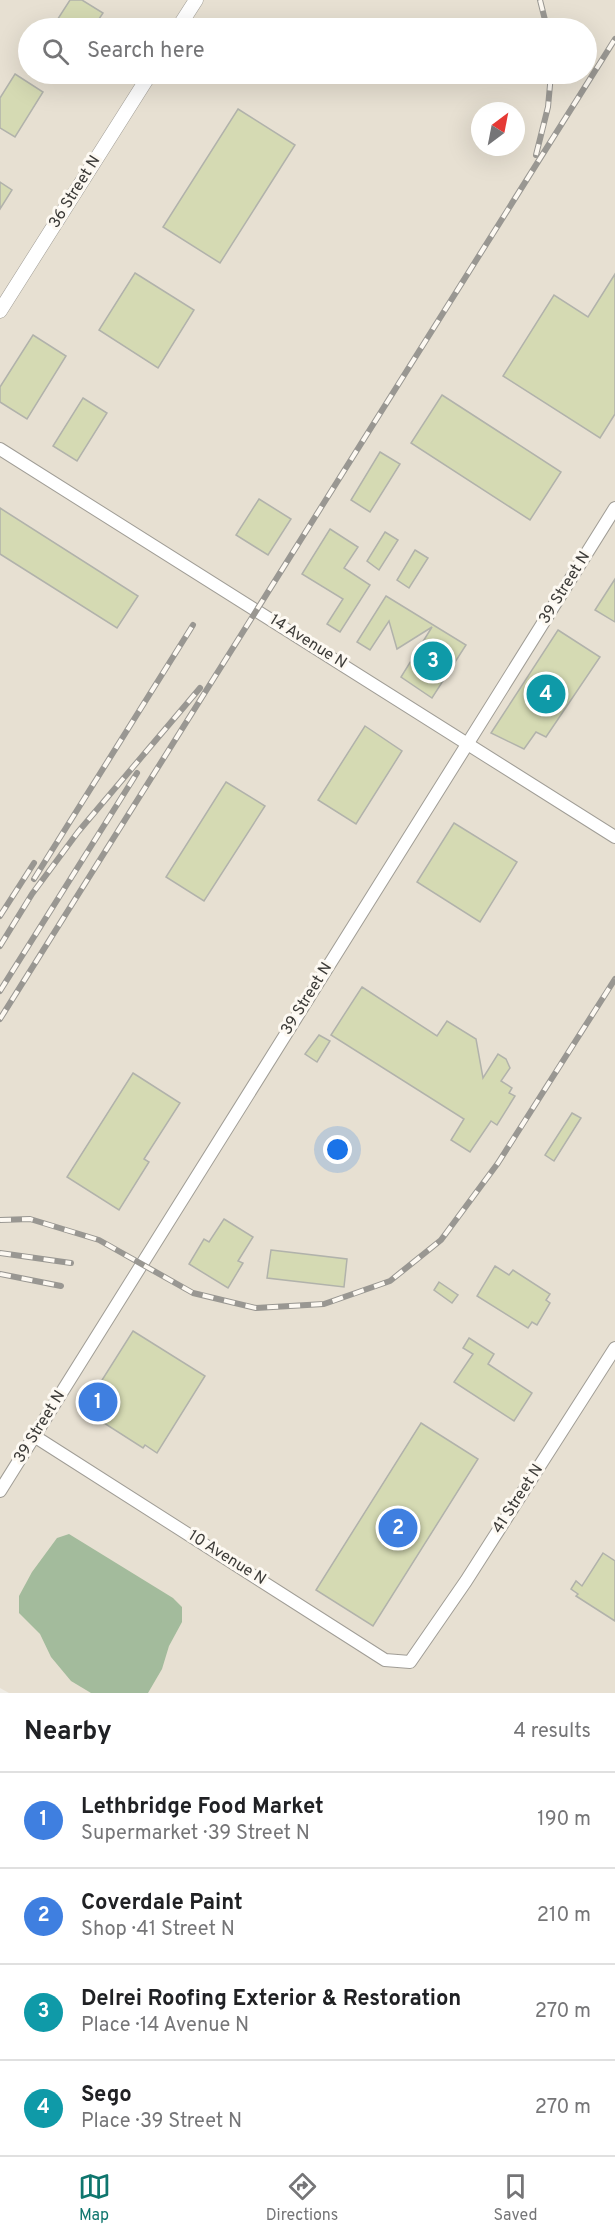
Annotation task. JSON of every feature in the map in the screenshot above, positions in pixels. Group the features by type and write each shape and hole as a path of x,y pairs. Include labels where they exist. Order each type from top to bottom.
{"street":[{"path":"184,18 196,0"},
{"name":"36 Street N","path":"0,311 144,84"},
{"name":"14 Avenue N","path":"0,449 615,837"},
{"name":"39 Street N","path":"0,1491 615,508"},
{"name":"41 Street N","path":"419,1649 466,1581 615,1348"},
{"name":"10 Avenue N","path":"34,1436 385,1660 410,1662 419,1649"}],"shaded area":[{"path":"0,0 615,0 615,1693 9,1693 0,1688"},
{"path":"69,1534 173,1598 182,1607 182,1622 169,1646 162,1669 148,1693 91,1693 71,1681 51,1657 40,1634 19,1613 19,1596 32,1572 57,1538"}],"building":[{"path":"70,0 82,0 103,13 100,18 58,18"},
{"path":"15,74 18,76 18,84 31,84 43,92 15,137 0,128 0,98"},
{"path":"238,109 295,145 220,263 163,227"},
{"path":"0,182 12,190 0,209"},
{"path":"135,273 194,310 158,368 99,330"},
{"path":"615,274 615,414 600,438 503,376 554,295 588,317"},
{"path":"33,335 66,356 27,419 0,402 0,387"},
{"path":"442,395 561,472 530,520 411,443"},
{"path":"83,398 107,413 77,461 53,446"},
{"path":"380,452 400,464 370,512 351,500"},
{"path":"259,499 291,519 268,555 236,535"},
{"path":"0,508 138,596 117,628 0,554"},
{"path":"330,529 358,547 344,568 370,585 340,632 327,624 343,599 302,574"},
{"path":"385,532 398,540 379,570 367,561"},
{"path":"415,550 428,558 409,588 397,580"},
{"path":"615,579 615,622 595,610"},
{"path":"386,596 466,645 432,698 401,677 432,627 397,649 389,621 370,650 357,642"},
{"path":"558,630 600,657 546,737 536,732 524,749 491,733"},
{"path":"365,726 402,751 356,824 318,800"},
{"path":"226,782 265,806 204,901 166,877"},
{"path":"454,823 517,862 480,922 417,882"},
{"path":"362,987 437,1036 447,1021 476,1039 483,1078 498,1054 506,1059 510,1068 501,1081 512,1088 509,1093 515,1096 497,1125 491,1121 470,1152 451,1140 464,1119 331,1035"},
{"path":"319,1035 330,1041 317,1062 305,1054"},
{"path":"133,1073 180,1103 144,1159 149,1162 119,1210 67,1177"},
{"path":"572,1113 581,1118 554,1161 545,1155"},
{"path":"224,1219 253,1237 238,1261 243,1263 228,1288 189,1264 204,1239 209,1242"},
{"path":"271,1250 347,1259 344,1287 267,1278"},
{"path":"495,1266 509,1275 513,1270 550,1294 546,1300 550,1303 537,1325 532,1322 528,1328 477,1296"},
{"path":"439,1282 458,1295 452,1303 434,1290"},
{"path":"133,1331 205,1376 157,1453 145,1445 143,1448 93,1416 95,1413 85,1407"},
{"path":"469,1338 494,1354 488,1364 532,1393 514,1421 454,1382 473,1354 463,1348"},
{"path":"421,1423 478,1459 373,1626 316,1590"},
{"path":"603,1553 615,1561 615,1621 576,1596 578,1594 571,1589 576,1581 582,1586"}],"railway":[{"path":"540,0 544,18"},
{"path":"597,68 615,39"},
{"path":"536,155 548,107 550,84"},
{"path":"0,1019 587,84"},
{"path":"34,879 193,625"},
{"path":"0,946 32,894 78,832 200,688"},
{"path":"0,991 137,773"},
{"path":"0,916 34,863"},
{"path":"0,1220 30,1219 99,1240 193,1293 256,1308 324,1304 390,1281 441,1240 498,1163 615,979"},
{"path":"0,1253 71,1263"},
{"path":"0,1274 61,1286"}],"place":[{"name":"Delrei Roofing Exterior & Restoration","path":"433,661"},
{"name":"Sego","path":"546,694"},
{"name":"Lethbridge Food Market","path":"98,1402"},
{"name":"Coverdale Paint","path":"398,1528"}]}
